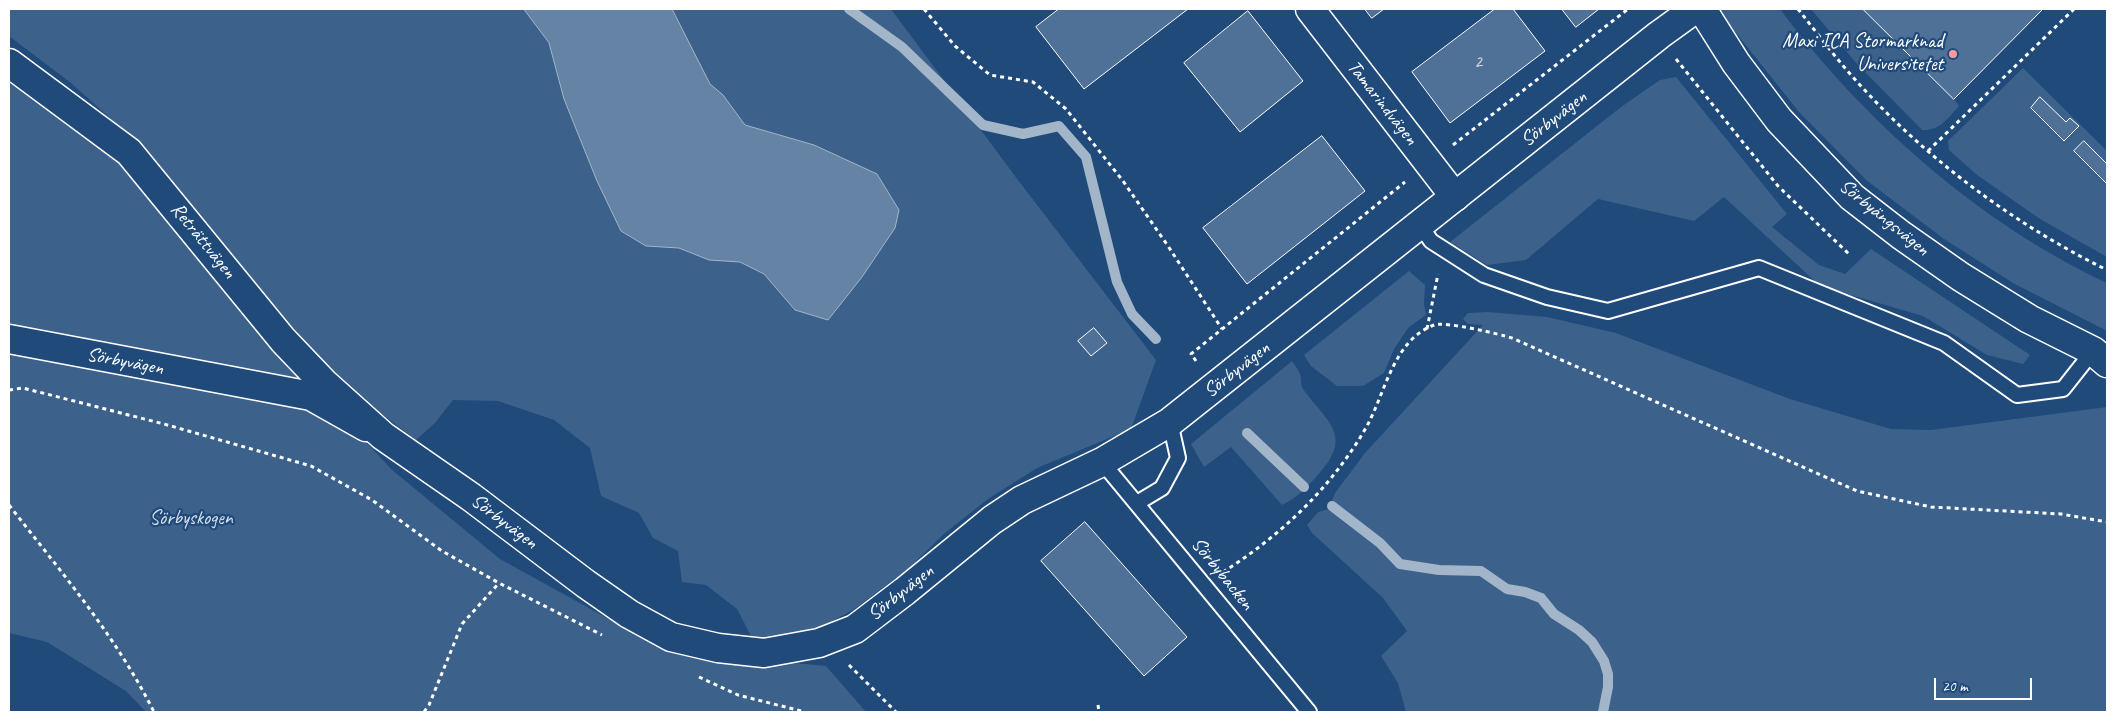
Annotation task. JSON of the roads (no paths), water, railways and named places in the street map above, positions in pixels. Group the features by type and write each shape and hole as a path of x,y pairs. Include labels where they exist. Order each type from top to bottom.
{"street":[{"name":"Tamarindvägen","path":"1310,9 1455,197"},
{"name":"Sörbyvägen","path":"9,339 311,396 383,436 471,497 607,599 629,614 671,637 718,648 764,653 819,643 855,628 999,515 1022,500 1102,462 1170,422 1659,35 1695,9"},
{"name":"Sörbyängsvägen","path":"1702,9 1736,63 1779,120 1852,197 1901,235 1961,277 2029,319 2102,356"},
{"name":"Reträttvägen","path":"9,63 129,152 284,340 324,383 383,436"}],"lane":[{"path":"1420,225 1431,241 1484,275 1547,297 1608,311 1759,268 1944,343 2017,395 2063,389 2102,356"},
{"path":"1137,503 1162,488 1178,458 1170,422"},
{"name":"Sörbybacken","path":"1102,462 1309,712"}],"waterway":[{"path":"849,9 902,47 983,125 1023,134 1059,126 1086,157 1117,282 1132,314 1156,339"},
{"path":"1247,433 1304,487"},
{"path":"1332,506 1380,543 1400,564 1439,570 1481,571 1507,589 1525,592 1541,598 1554,614 1579,630 1592,642 1604,661 1608,674 1608,687 1603,712"}],"place":[{"name":"Maxi ICA Stormarknad Universitetet","path":"1953,54"}],"park label":[{"name":"Sörbyskogen","path":"191,519"}]}
